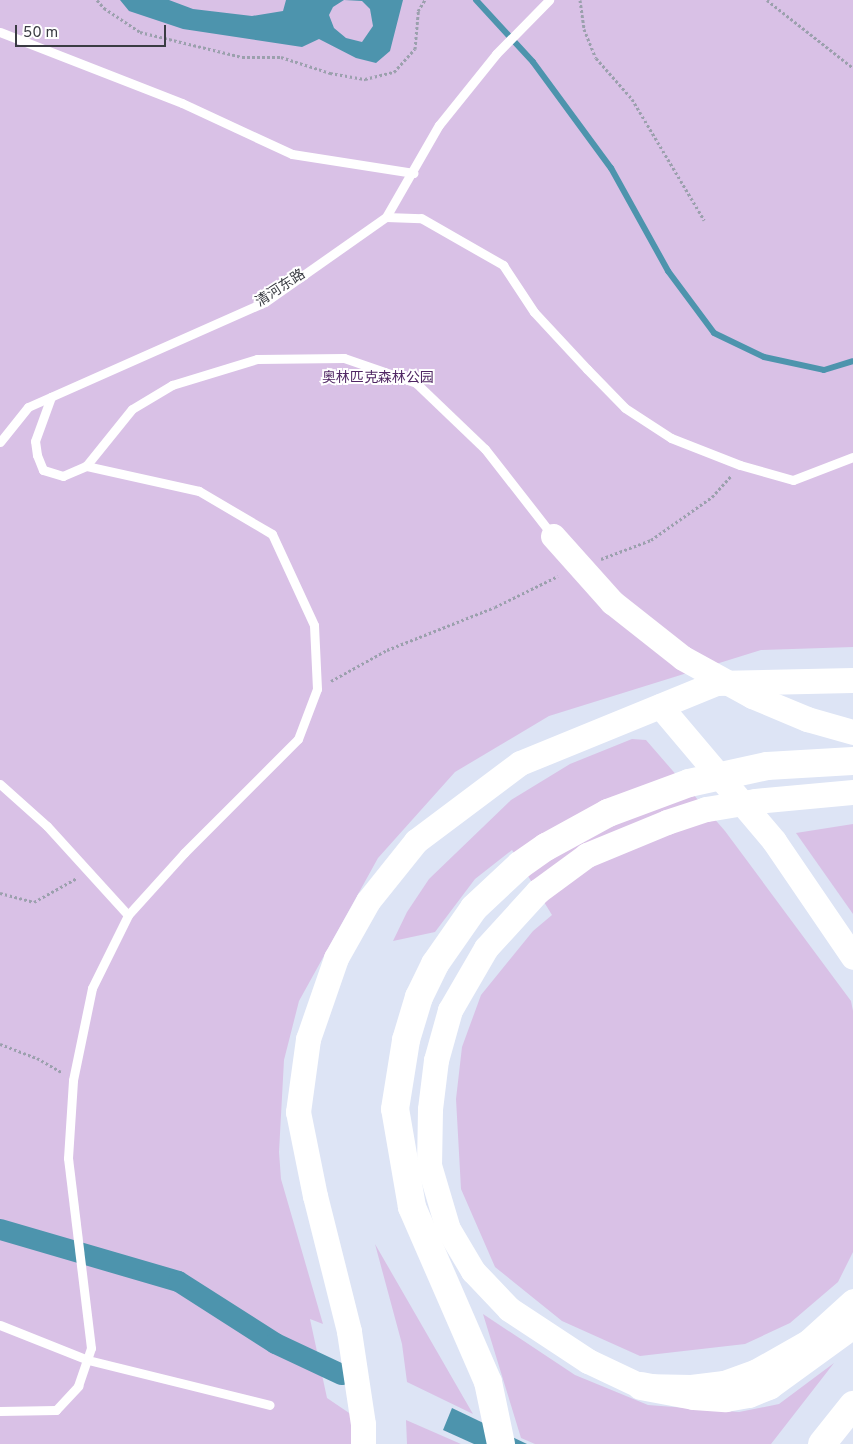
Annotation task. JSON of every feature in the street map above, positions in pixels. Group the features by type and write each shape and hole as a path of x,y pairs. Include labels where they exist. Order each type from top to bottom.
{"highway":[{"path":"499,1436 488,1382 412,1207 395,1109 406,1040 419,997 435,964 459,926 474,908 520,866 546,847 616,810 689,783 768,766 853,761"},
{"path":"641,1386 694,1396 726,1398 749,1394 769,1386 853,1325"},
{"path":"822,1444 853,1405"}],"main road":[{"path":"553,536 592,583 618,608 683,658 768,702 807,719 853,732"},
{"path":"363,1444 363,1424 349,1331 315,1196 298,1112 308,1039 336,958 368,901 416,841 520,763 716,683 853,680"},
{"path":"660,706 774,841 853,957"},
{"path":"853,792 795,796 706,809 637,832 587,855 538,891 486,948 450,1010 436,1060 430,1109 429,1165 448,1229 473,1271 509,1308 588,1361 641,1386 691,1387 724,1383 755,1372 808,1342 853,1301"}],"lane":[{"name":"清河东路","path":"0,442 28,407 265,302 386,217 414,173 439,125 496,54 549,0"},
{"path":"0,32 182,103 292,154 414,173"},
{"path":"386,217 421,218 503,265 534,312 625,408 671,438 740,465 793,480 853,457"},
{"path":"51,397 35,441 37,456 43,470 63,476 86,466 132,409 172,385 257,359 344,358 416,383 485,449 553,536"},
{"path":"0,1411 56,1410 78,1386 91,1348 74,1191 68,1158 73,1080 92,988 128,915 184,853 298,740 317,689 314,625 272,534 199,491 86,466"},
{"path":"0,784 47,826 128,915"},
{"path":"0,1325 88,1360 270,1406"}],"path":[{"path":"97,0 104,8 140,32 242,57 281,57 330,73 365,79 394,72 415,48 418,12 425,0"},
{"path":"580,0 584,28 596,58 632,99 704,220"},
{"path":"767,0 853,68"},
{"path":"592,562 651,540 712,498 740,465"},
{"path":"317,689 387,650 495,607 567,572"},
{"path":"0,893 34,902 89,872"},
{"path":"0,1044 37,1058 73,1080"}],"green space":[{"name":"奥林匹克森林公园","path":"0,0 853,0 853,647 761,650 549,716 455,772 378,858 299,1001 284,1060 279,1152 281,1179 323,1324 310,1319 327,1398 355,1417 356,1444 0,1444"},
{"path":"632,739 646,740 725,831 851,1001 853,1011 853,1252 838,1282 790,1323 745,1344 640,1356 562,1321 495,1267 461,1189 456,1099 462,1047 481,995 533,931 552,915 512,850 475,879 435,932 393,941 407,912 429,879 511,800 570,764"},
{"path":"853,824 853,914 796,833"},
{"path":"375,1244 473,1414 407,1382 402,1344"},
{"path":"483,1314 575,1375 648,1405 739,1412 779,1404 834,1363 771,1444 535,1444 521,1438"},
{"path":"406,1420 461,1444 407,1444"}],"water":[{"path":"120,0 169,0 193,9 252,16 283,11 286,0 344,0 403,0 390,51 376,63 356,58 319,39 302,47 183,29 129,11","holes":["344,0 362,1 370,9 373,26 362,42 346,38 334,28 329,15 333,7"]},
{"path":"452,1408 527,1444 474,1444 443,1430"}],"waterway":[{"path":"476,0 533,62 611,168 668,271 714,333 764,357 824,370 853,361"},
{"path":"0,1229 178,1281 275,1343 341,1374"}]}
